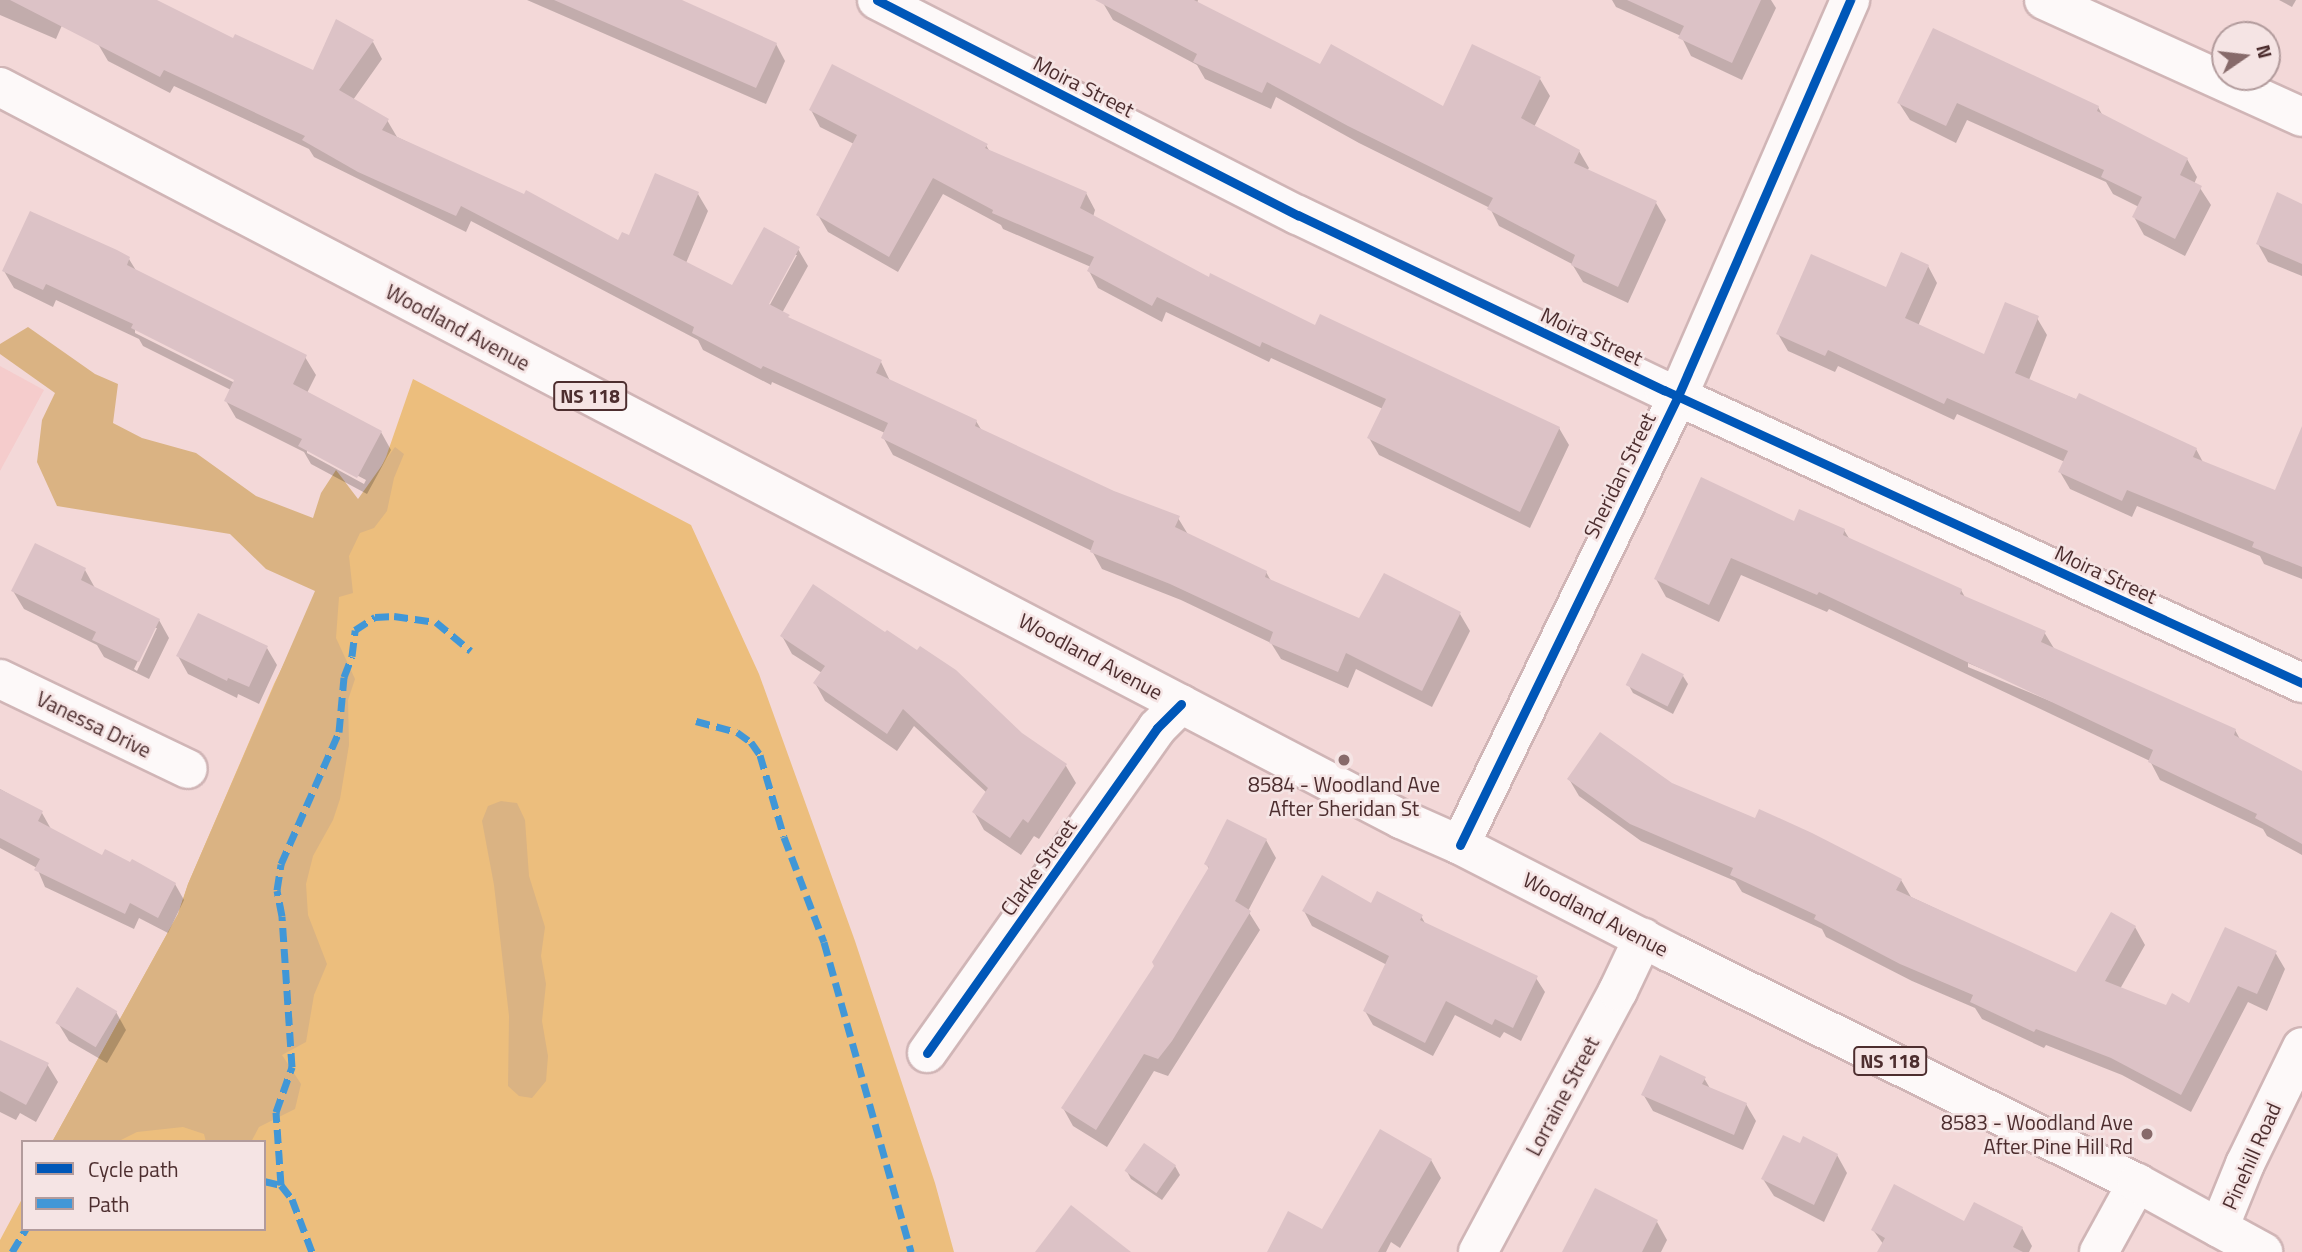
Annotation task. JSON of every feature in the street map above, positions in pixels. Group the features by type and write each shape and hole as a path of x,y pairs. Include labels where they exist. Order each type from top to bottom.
{"street":[{"name":"Moira Street","path":"877,0 1298,215 1678,396 2302,683"},
{"name":"Sheridan Street","path":"1460,845 1678,396 1850,0"},
{"path":"2044,0 2302,117"},
{"name":"Woodland Avenue","path":"0,87 1401,819 1460,845 2137,1184 2263,1252"},
{"name":"Vanessa Drive","path":"0,679 188,769"},
{"name":"Clarke Street","path":"927,1053 1157,728 1181,704"},
{"name":"Lorraine Street","path":"1479,1252 1618,992 1643,938"},
{"name":"Pinehill Road","path":"2219,1228 2245,1164 2302,1047"},
{"path":"2099,1252 2137,1184"}],"shaded area":[{"path":"28,327 95,374 118,384 113,423 142,438 196,453 256,496 313,518 321,493 336,470 358,499 395,447 404,454 394,478 387,511 374,528 360,533 349,556 353,593 339,597 336,638 355,679 348,700 349,745 340,799 333,820 313,856 306,884 308,915 327,964 314,995 306,1042 282,1055 301,1084 295,1109 259,1127 252,1140 206,1140 204,1134 183,1127 137,1132 121,1140 53,1140 178,914 188,884 315,591 266,569 230,534 57,506 37,462 42,420 55,393 0,354 0,344"},
{"path":"0,366 44,390 0,471"},
{"path":"413,379 691,525 759,674 855,941 935,1183 954,1252 0,1252 0,1240 21,1201 21,1231 266,1231 266,1140 53,1140 178,914 188,884 274,684 386,457"},
{"path":"501,801 517,803 525,820 529,876 545,927 541,956 546,984 542,1021 548,1056 546,1081 532,1098 519,1096 508,1086 509,1016 494,885 482,821 488,806"}],"building":[{"path":"10,0 157,0 233,38 235,34 313,70 336,19 374,40 339,90 389,119 382,130 524,194 526,190 618,240 622,232 629,235 655,173 699,192 673,255 732,285 764,227 800,247 769,304 790,315 788,317 882,360 876,373 977,420 975,426 1114,491 1180,516 1175,527 1267,571 1265,577 1359,618 1384,573 1461,612 1422,691 1346,653 1338,672 1269,643 1273,632 1170,584 1090,552 1094,541 881,438 888,423 763,366 761,369 692,333 694,327 461,206 456,216 358,172 302,140 305,136 164,70 160,77"},
{"path":"554,0 682,0 777,43 756,88"},
{"path":"1095,0 1194,0 1320,64 1331,44 1443,106 1472,44 1541,77 1521,118 1580,150 1574,163 1657,201 1618,287 1571,265 1575,255 1487,209 1493,198 1348,126 1267,82 1262,93 1193,62 1197,54"},
{"path":"1627,0 1761,0 1732,63 1678,38 1684,26"},
{"path":"1933,28 2099,106 2097,111 2188,158 2180,175 2202,186 2175,239 2132,217 2142,197 2101,177 2104,170 1957,103 1946,126 1897,103"},
{"path":"832,64 988,144 985,148 1087,192 1080,208 1209,277 1210,273 1315,325 1320,314 1560,427 1520,512 1367,438 1386,399 1262,342 1260,347 1157,297 1152,306 1087,271 1094,257 992,213 993,210 933,178 889,257 816,215 857,135 809,110"},
{"path":"2277,192 2302,204 2302,264 2256,244"},
{"path":"30,211 117,250 130,257 127,265 307,355 293,384 382,431 357,478 298,446 302,439 224,401 234,380 131,328 133,324 46,284 43,290 2,271"},
{"path":"1901,252 1929,265 1905,318 1984,354 2005,302 2039,316 2015,373 2076,399 2079,393 2197,448 2193,457 2275,490 2302,426 2302,567 2252,547 2254,542 2127,490 2122,501 2058,472 2068,451 1947,398 1944,404 1828,350 1825,356 1776,334 1811,254 1886,287"},
{"path":"1701,477 1794,521 1799,509 1845,529 1843,535 1962,589 1960,594 2046,631 2041,642 2236,729 2234,735 2302,771 2302,844 2255,818 2257,814 2148,762 2153,750 1819,592 1817,595 1731,558 1709,605 1654,579"},
{"path":"35,543 86,568 81,580 160,619 139,662 92,640 96,632 11,591"},
{"path":"813,584 885,632 887,630 917,650 920,646 956,670 1022,733 1067,764 1028,823 1023,819 1010,838 972,812 988,788 903,709 887,734 813,683 825,666 780,636"},
{"path":"198,613 268,646 249,687 228,678 227,681 176,656"},
{"path":"1642,653 1684,674 1668,706 1626,685"},
{"path":"1600,732 1672,783 1755,818 1759,809 1812,833 1902,879 1896,890 2076,972 2111,912 2136,926 2105,981 2166,1005 2172,993 2189,1003 2225,927 2277,951 2257,994 2238,986 2181,1095 2111,1058 2036,1029 2034,1032 1970,1002 1973,995 1900,964 1814,919 1816,915 1730,875 1733,868 1630,824 1567,779"},
{"path":"0,789 43,811 38,821 102,855 105,849 130,862 132,859 176,883 158,918 130,903 125,914 34,870 40,859 0,838"},
{"path":"1227,819 1267,839 1235,901 1251,911 1172,1041 1158,1059 1144,1054 1096,1130 1061,1108 1154,966 1152,962 1209,867 1204,864"},
{"path":"1322,875 1371,903 1377,891 1423,915 1420,920 1538,976 1513,1028 1495,1019 1492,1025 1446,1001 1425,1043 1363,1011 1389,956 1302,911"},
{"path":"77,987 117,1011 96,1047 55,1023"},
{"path":"0,1040 49,1063 26,1105 0,1091"},
{"path":"1660,1055 1706,1077 1702,1084 1747,1103 1734,1135 1641,1095"},
{"path":"1380,1129 1432,1159 1378,1252 1267,1252 1288,1211 1322,1229"},
{"path":"1783,1135 1800,1143 1803,1136 1838,1154 1814,1205 1761,1179"},
{"path":"1144,1143 1176,1165 1156,1193 1124,1171"},
{"path":"1894,1184 1964,1221 1974,1202 2023,1227 2013,1247 2023,1252 1877,1252 1885,1238 1871,1230"},
{"path":"1595,1188 1658,1220 1642,1252 1562,1252"},
{"path":"1071,1205 1131,1252 1035,1252"}],"marked path":[{"path":"281,1185 276,1112 292,1067 282,916 277,890 281,864 339,732 344,677 352,656 355,630 375,617 394,616 436,622 471,651"},
{"path":"696,721 737,732 751,742 760,755 784,837 824,942 911,1252"},
{"path":"266,1181 281,1185 292,1199 312,1252"},
{"path":"12,1252 25,1231"}],"cycle path":[{"path":"877,0 1298,215 1664,390 2302,683"},
{"path":"1460,845 1678,396 1850,0"},
{"path":"927,1053 1157,728 1181,704"}],"place":[{"name":"8584 - Woodland Ave After Sheridan St","path":"1344,760"},
{"name":"8583 - Woodland Ave After Pine Hill Rd","path":"2147,1134"}]}
